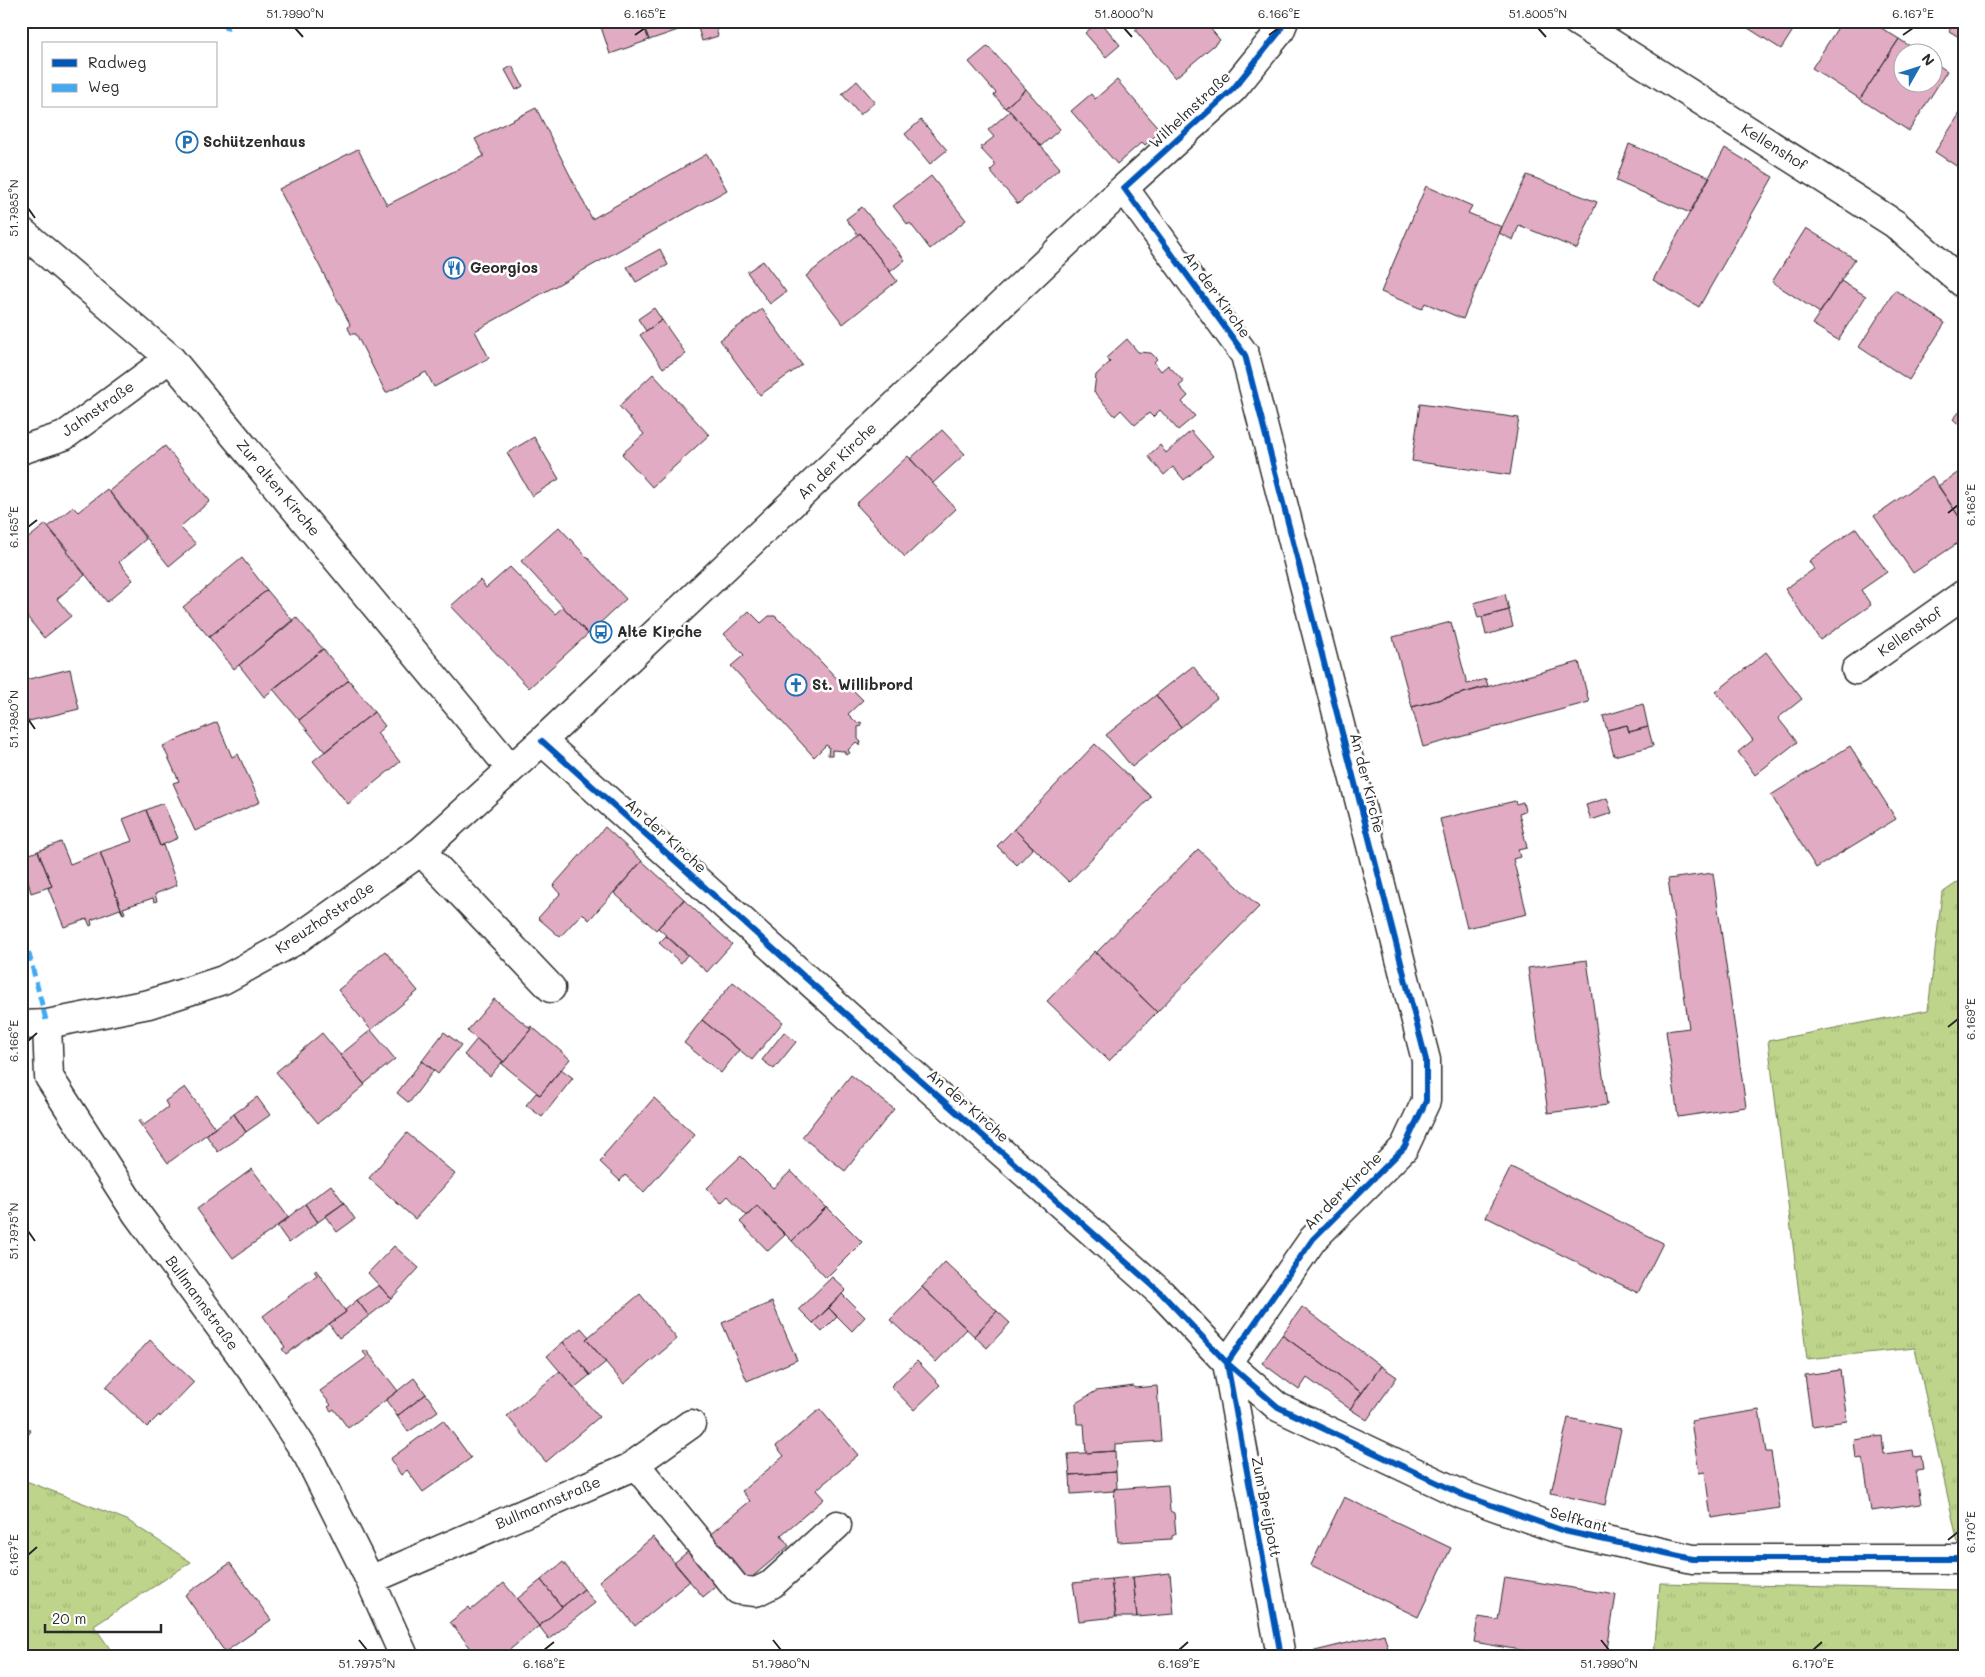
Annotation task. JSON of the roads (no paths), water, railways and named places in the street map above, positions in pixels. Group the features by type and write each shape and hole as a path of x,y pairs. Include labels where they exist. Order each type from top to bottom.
{"street":[{"name":"Wilhelmstraße","path":"1124,188 1233,89 1280,31 1284,21"},
{"name":"Kellenshof","path":"1576,21 1895,224 1964,284"},
{"name":"An der Kirche","path":"1124,188 1245,355 1426,1060 1426,1101 1404,1148 1312,1238 1227,1362 1161,1292 887,1051 542,741 1124,188"},
{"name":"Zur alten Kirche","path":"21,231 170,358 511,769"},
{"name":"Jahnstraße","path":"21,450 64,436 170,358"},
{"name":"Kellenshof","path":"1856,670 1964,594"},
{"name":"Kreuzhofstraße","path":"34,1024 149,1004 223,980 292,942 421,851 542,741"},
{"path":"421,851 551,988"},
{"name":"Bullmannstraße","path":"34,1024 49,1078 137,1214 256,1376 308,1456 370,1580 404,1656"},
{"name":"Selfkant","path":"1227,1362 1278,1407 1463,1495 1564,1531 1693,1559 1964,1559"},
{"name":"Zum Breijpott","path":"1227,1362 1281,1656"},
{"name":"Bullmannstraße","path":"370,1580 629,1468 691,1424"},
{"path":"635,1464 738,1590 756,1592 772,1584 837,1525"}],"place":[{"name":"Schützenhaus","path":"187,142"},
{"name":"Georgios","path":"454,268"},
{"name":"Alte Kirche","path":"601,632"},
{"name":"St. Willibrord","path":"796,685"}]}
